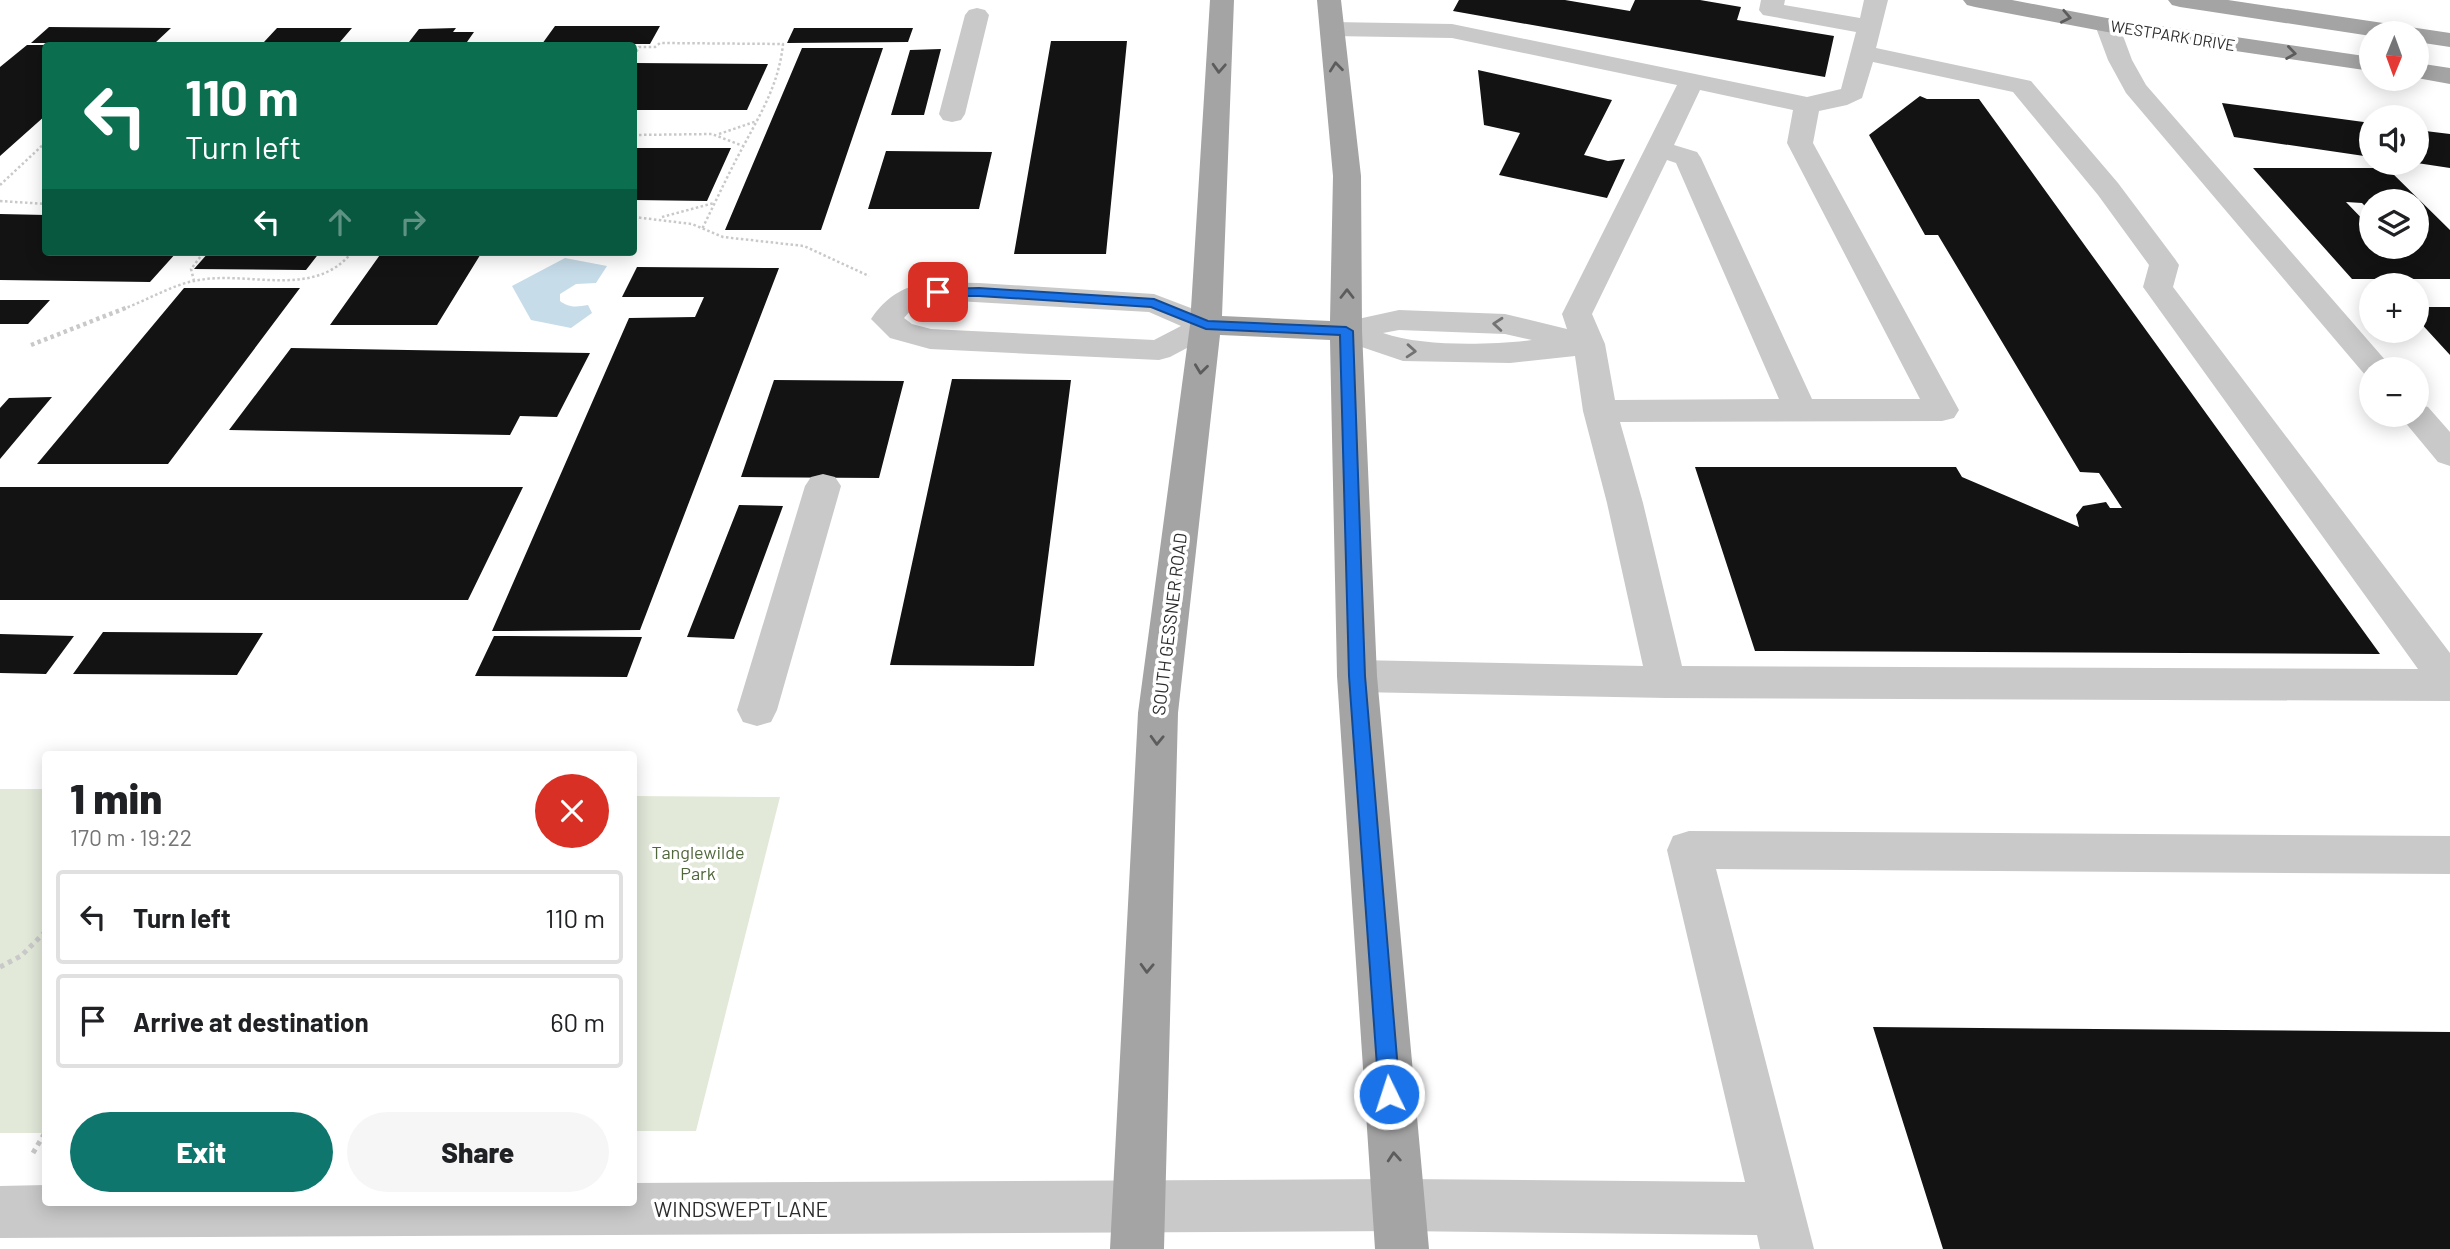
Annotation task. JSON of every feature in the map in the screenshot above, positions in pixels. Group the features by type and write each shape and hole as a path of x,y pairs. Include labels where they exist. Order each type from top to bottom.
{"main road":[{"name":"SOUTH GESSNER ROAD","path":"1137,1227 1158,713 1206,325 1222,0"},
{"name":"WESTPARK DRIVE","path":"1975,0 2108,25 2359,62"},
{"name":"WESTPARK DRIVE","path":"2180,0 2359,27"},
{"path":"1331,15 1347,176 1346,331 1357,676 1400,1227"},
{"path":"2429,37 2450,40"},
{"path":"2429,73 2450,76"},
{"path":"1206,325 1346,331"}],"street":[{"path":"1773,0 1771,10 2022,86 2108,189 2164,265 2158,287 2450,684"},
{"path":"1331,15 1452,32 1807,105 1838,100 1853,93 1876,0"},
{"path":"952,114 977,15"},
{"path":"2108,25 2120,60 2135,88 2367,357"},
{"path":"1666,682 1625,503 1600,411 1589,344 1577,314 1692,81"},
{"path":"1600,411 1942,410 1800,143 1807,105"},
{"path":"1659,149 1687,158 1801,411"},
{"path":"979,292 1154,303 1206,325 1159,350 930,339 901,331 887,319 898,302 917,293 979,292"},
{"path":"1346,331 1402,351 1510,354 1589,344"},
{"path":"2426,427 2450,454"},
{"path":"757,710 823,486"},
{"path":"1357,676 1666,682 2450,684"},
{"path":"1782,1229 1689,850 2450,855"},
{"name":"WINDSWEPT LANE","path":"0,1212 1137,1227 1782,1229"}],"path":[{"path":"637,51 639,47 655,47 660,43 783,44 769,101 743,146 702,229"},
{"path":"637,135 716,135 758,121"},
{"path":"716,135 743,146"},
{"path":"0,185 42,146"},
{"path":"0,201 42,204"},
{"path":"657,218 715,203"},
{"path":"637,217 692,224 723,237 804,246 911,296"},
{"path":"194,281 191,269 201,256"},
{"path":"31,345 83,321 194,281 311,279 340,267 349,256"},
{"path":"0,967 21,956 42,935"}],"green space":[{"path":"0,789 42,789 42,1133 0,1133"},
{"name":"Tanglewilde Park","path":"637,796 780,797 696,1131 637,1131"}],"water":[{"path":"565,258 607,266 596,283 576,284 560,294 560,301 563,303 573,306 588,305 592,313 571,328 531,320 512,286"}],"building":[{"path":"1459,0 1565,0 1630,11 1635,0 1700,0 1741,7 1737,20 1834,36 1825,77 1453,11"},
{"path":"555,26 660,26 650,44 543,42"},
{"path":"49,27 171,28 156,42 31,43"},
{"path":"277,28 352,28 340,42 264,42"},
{"path":"456,28 453,32 474,32 467,42 409,42 419,29"},
{"path":"794,28 913,28 908,42 787,43"},
{"path":"1051,41 1127,41 1106,254 1014,254"},
{"path":"27,45 42,45 42,119 0,156 0,67"},
{"path":"802,48 883,48 821,230 725,230"},
{"path":"941,49 924,115 891,115 910,50"},
{"path":"637,63 768,64 747,110 637,110"},
{"path":"1478,70 1612,100 1584,155 1608,161 1625,159 1607,198 1499,175 1520,133 1484,125"},
{"path":"1920,96 1927,99 1979,99 2380,654 1755,651 1695,467 1956,467 1962,477 2079,527 2076,515 2083,506 2106,502 2110,508 2122,508 2099,473 2080,472 1938,235 1925,235 1869,135"},
{"path":"2222,103 2359,121 2359,155 2234,137"},
{"path":"2429,131 2450,134 2450,168 2429,165"},
{"path":"637,148 731,148 707,201 637,200"},
{"path":"886,151 992,152 979,209 868,209"},
{"path":"2253,168 2359,168 2359,175 2394,175 2408,189 2359,189 2359,203 2346,202 2359,216 2359,259 2429,259 2429,209 2450,230 2450,279 2429,279 2429,273 2359,273 2359,279 2352,279"},
{"path":"0,214 42,215 42,256 173,256 150,282 0,280"},
{"path":"205,256 317,256 306,270 194,269"},
{"path":"379,256 480,256 437,325 330,325"},
{"path":"637,267 779,268 640,630 492,631 629,318 695,317 704,297 622,297"},
{"path":"184,288 300,288 168,464 37,464"},
{"path":"0,300 50,300 28,324 0,324"},
{"path":"2429,307 2450,307 2450,355 2429,332"},
{"path":"291,348 590,353 557,417 520,416 510,435 229,430"},
{"path":"952,379 1071,380 1034,666 890,665"},
{"path":"774,380 904,381 879,478 741,477"},
{"path":"52,397 0,459 0,408 9,398"},
{"path":"0,487 523,487 468,600 0,600"},
{"path":"739,505 783,506 734,639 687,637"},
{"path":"103,632 263,633 237,675 73,674"},
{"path":"0,634 74,636 46,674 0,673"},
{"path":"494,636 642,637 627,677 475,676"},
{"path":"1873,1027 2450,1032 2450,1249 1943,1249"}],"route":[{"path":"938,292 1154,303 1206,325 1346,331 1357,676 1389,1094"}]}
